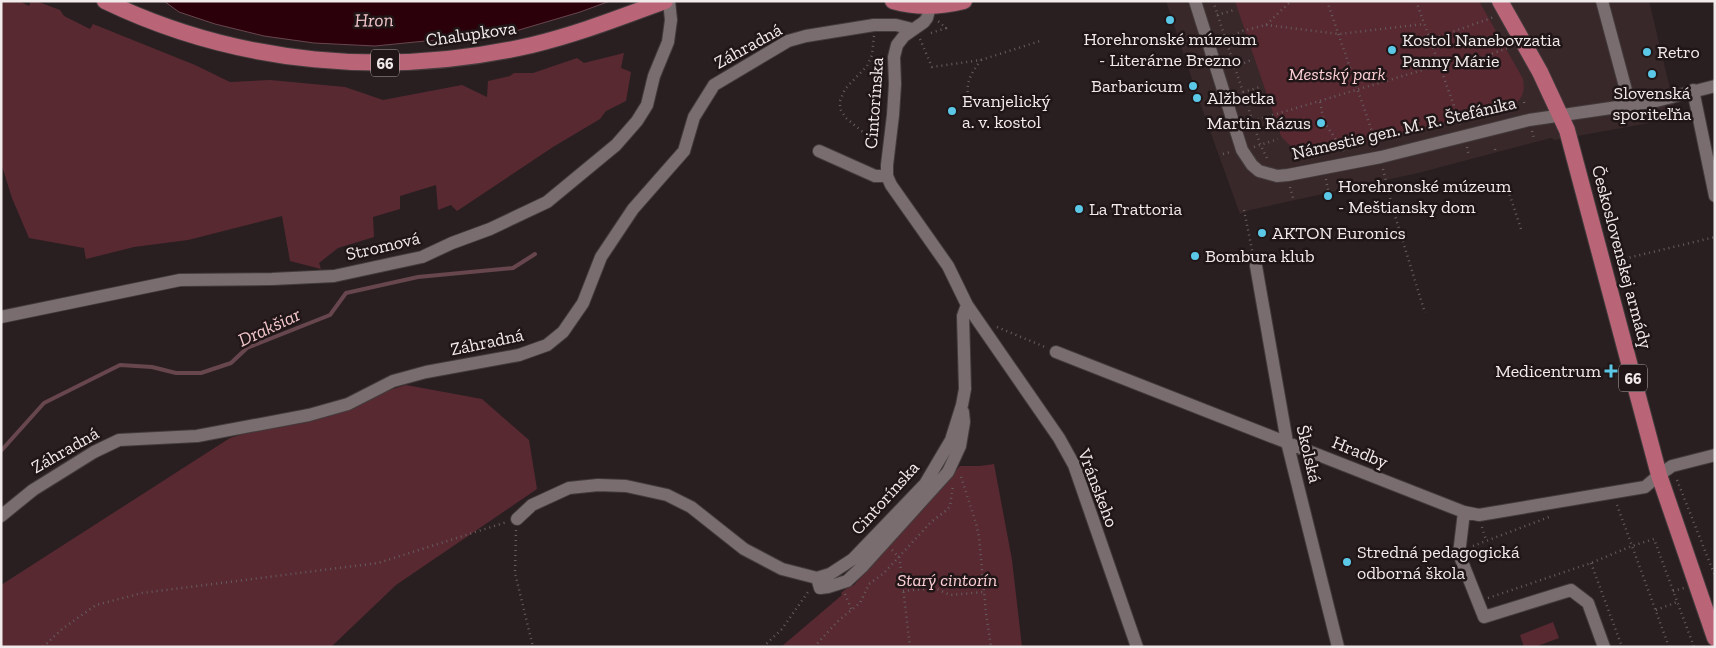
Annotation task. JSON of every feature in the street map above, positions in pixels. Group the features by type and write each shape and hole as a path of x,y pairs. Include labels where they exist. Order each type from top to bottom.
{"main road":[{"name":"Chalupkova","path":"105,1 146,20 181,32 242,48 309,60 385,64 479,55 532,45 582,31 665,1"},
{"path":"893,1 930,6 964,1"},
{"name":"66","path":"1497,9 1540,72 1561,114"},
{"name":"Československej armády","path":"1561,114 1665,471 1695,585 1715,638"}],"street":[{"name":"Stromová","path":"1,317 180,280 334,276 422,257 452,243 490,229 547,202 616,146 637,121 647,105 654,76 668,42 671,20 670,1"},
{"name":"Námestie gen. M. R. Štefánika","path":"1195,1 1242,150 1252,165 1259,171 1277,176 1381,156 1561,114 1583,113 1652,102 1692,90 1715,86"},
{"path":"1602,1 1630,105"},
{"name":"Cintorínska","path":"817,578 830,574 854,559 925,484 951,440 962,405 964,389 963,316 968,305 948,266 891,185 888,176 888,148 893,115 896,45 916,34 927,18 930,6"},
{"name":"Záhradná","path":"1,516 33,490 94,452 119,440 197,436 309,415 348,404 393,382 426,372 519,356 547,345 563,332 583,304 601,257 633,209 684,151 694,117 714,85 788,41 806,36 874,25 896,25 916,34"},
{"path":"1692,90 1715,196"},
{"path":"818,151 875,176 888,176"},
{"name":"Školská","path":"1256,266 1287,442 1338,647"},
{"name":"Vránskeho","path":"968,305 1059,438 1074,466 1137,647"},
{"name":"Hradby","path":"1056,352 1464,512 1479,515 1645,487 1665,471"},
{"path":"517,519 532,505 569,488 598,485 626,486 667,495 690,507 744,549 782,568 817,578 820,588 828,588 847,581 863,566 952,465 960,446 964,422 962,405"},
{"path":"1665,471 1715,456"},
{"path":"1464,512 1459,554 1484,617 1571,590 1588,603 1604,647"}],"path":[{"path":"1213,1 1260,144"},
{"path":"1266,25 1291,1"},
{"path":"1327,1 1381,156 1392,206 1425,313"},
{"path":"1416,1 1470,156"},
{"path":"1430,40 1497,9"},
{"path":"1217,15 1234,10"},
{"path":"1225,39 1242,31 1266,25 1338,34 1424,24"},
{"path":"874,34 872,55 867,66 845,89 840,101 840,109 846,118 871,140 888,148"},
{"path":"916,34 932,67 981,60 1040,41"},
{"path":"1478,59 1511,46"},
{"path":"969,102 967,86 970,77 981,60"},
{"path":"1234,67 1251,60"},
{"path":"1253,122 1439,66"},
{"path":"1243,92 1260,87"},
{"path":"1320,102 1324,122 1345,153"},
{"path":"1524,102 1525,106"},
{"path":"1508,190 1522,232"},
{"path":"1244,210 1256,266"},
{"path":"1614,262 1715,236"},
{"path":"1004,330 1056,352"},
{"path":"952,465 960,476 976,523 991,647"},
{"path":"1665,471 1715,576"},
{"path":"956,478 960,476"},
{"path":"815,646 839,620 852,611 864,598 869,584 884,573 933,519 949,508 953,482"},
{"path":"1609,503 1617,505 1669,647"},
{"path":"1466,548 1556,514"},
{"path":"43,647 62,629 96,605 142,593 378,564 517,519 515,573 534,647"},
{"path":"1484,599 1591,563 1654,539 1694,647"},
{"path":"884,542 898,557 910,647"},
{"path":"1591,563 1622,647"},
{"path":"763,647 782,629 817,578"},
{"path":"841,583 852,611"},
{"path":"903,591 935,588 950,595 984,592"},
{"path":"1656,610 1677,602"}],"shaded area":[{"path":"1166,1 1649,1 1677,118 1555,140 1551,138 1418,173 1250,210 1240,214"}],"green space":[{"path":"1,1 19,1 29,6 31,1 36,1 60,10 64,16 90,29 93,24 195,65 230,82 270,80 345,87 383,100 462,85 487,97 488,81 510,76 514,73 533,73 577,58 584,63 624,53 621,68 631,72 626,101 606,111 600,119 553,147 457,211 451,205 438,210 436,185 400,196 400,209 373,217 374,237 338,248 319,263 321,269 290,261 282,216 188,240 134,247 86,259 84,248 29,238 12,198 1,163"},
{"name":"Mestský park","path":"1235,1 1479,1 1523,79 1524,87 1521,98 1511,106 1322,153 1299,150 1290,145 1281,136"},
{"path":"406,385 482,399 529,440 537,489 396,585 331,647 1,647 1,585 230,438"},
{"name":"Starý cintorín","path":"994,464 1012,560 1022,647 781,647 842,595 841,593 852,584 853,586 960,466"},
{"path":"1553,622 1559,638 1535,647 1524,647 1520,635"}],"water":[{"name":"Hron","path":"164,1 610,1 519,30 375,46 314,43 264,36 215,24 179,12"}],"waterway":[{"name":"Drakšiar","path":"1,451 44,403 120,365 152,367 176,373 201,373 231,363 247,348 330,315 346,293 418,277 513,268 535,254"}],"place":[{"name":"Horehronské múzeum - Literárne Brezno","path":"1170,20"},
{"name":"Kostol Nanebovzatia Panny Márie","path":"1392,50"},
{"name":"Retro","path":"1647,52"},
{"name":"Slovenská sporiteľňa","path":"1652,74"},
{"name":"Barbaricum","path":"1193,86"},
{"name":"Alžbetka","path":"1197,98"},
{"name":"Evanjelický a. v. kostol","path":"952,111"},
{"name":"Martin Rázus","path":"1321,123"},
{"name":"Horehronské múzeum - Meštiansky dom","path":"1328,196"},
{"name":"La Trattoria","path":"1079,209"},
{"name":"AKTON Euronics","path":"1262,233"},
{"name":"Bombura klub","path":"1195,256"},
{"name":"Medicentrum","path":"1611,371"},
{"name":"Stredná pedagogická odborná škola","path":"1347,562"}]}
